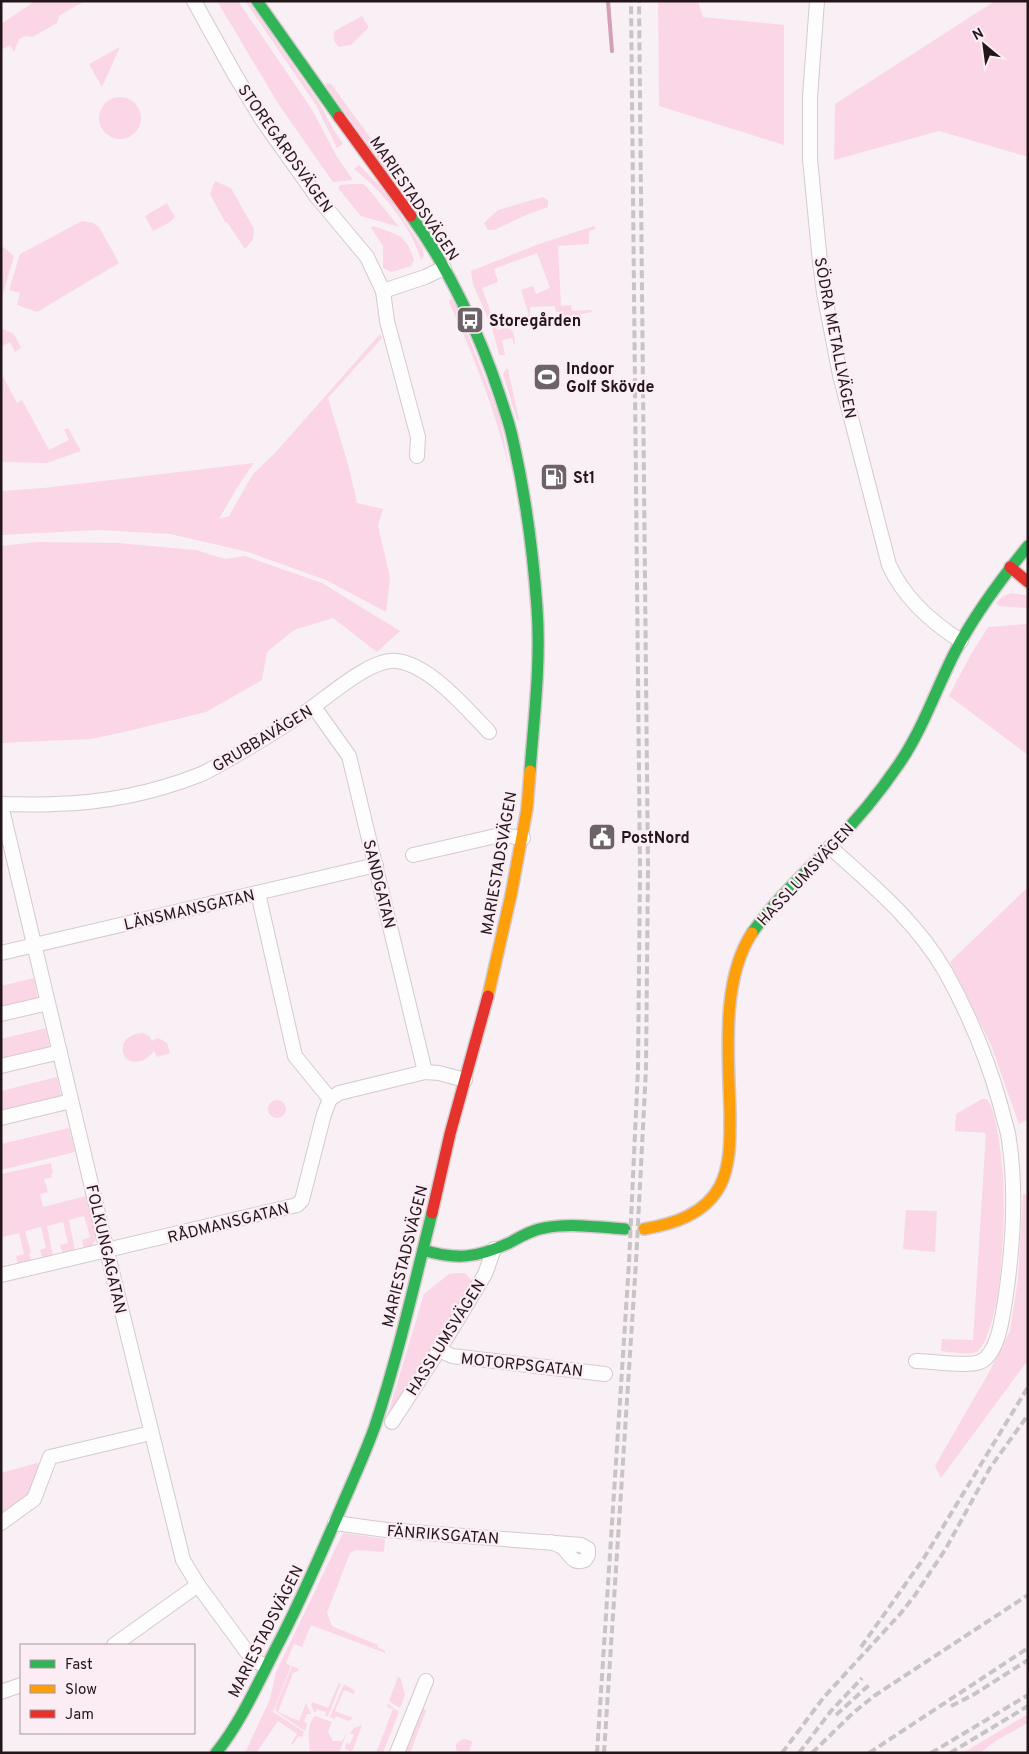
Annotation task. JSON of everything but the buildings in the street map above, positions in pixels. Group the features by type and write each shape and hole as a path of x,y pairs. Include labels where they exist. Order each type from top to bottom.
{"main road":[{"name":"MARIESTADSVÄGEN","path":"216,1753 244,1709 288,1625 335,1523 367,1445 394,1365 450,1134 490,986 523,838 537,676 538,609 528,521 512,434 491,369 470,320 444,268 417,224 257,1"},
{"name":"HASSLUMSVÄGEN","path":"644,1229 663,1227 682,1221 704,1207 721,1184 730,1154 732,982 740,955 757,924 860,814 902,760 916,737 961,641 1026,541"},
{"path":"1010,567 1028,582"},
{"name":"HASSLUMSVÄGEN","path":"422,1250 450,1258 470,1258 533,1231 565,1225 625,1229"}],"street":[{"name":"STOREGÅRDSVÄGEN","path":"194,1 262,120 317,196 367,257 383,291 388,322 418,437 417,456"},
{"name":"SÖDRA METALLVÄGEN","path":"817,1 810,97 810,160 824,293 840,375 889,565 895,578 918,608 961,641"},
{"path":"383,291 425,277 444,268"},
{"name":"GRUBBAVÄGEN","path":"1,804 87,802 150,792 200,775 235,756 314,707 368,668 383,662 397,661 416,667 446,688 489,732"},
{"name":"SANDGATAN","path":"314,707 349,756 425,1072"},
{"name":"FOLKUNGAGATAN","path":"1,804 107,1251 183,1560 198,1585 247,1652 256,1661 265,1666"},
{"path":"413,855 500,835 523,838"},
{"path":"830,847 911,924 944,971 983,1050 1009,1139 1014,1204 1010,1270 1002,1322 993,1348 979,1362 965,1364 916,1361"},
{"name":"LÄNSMANSGATAN","path":"1,953 376,865"},
{"path":"258,893 295,1056 330,1099 339,1093 425,1072 439,1073 465,1080"},
{"path":"1,1014 48,1003"},
{"path":"1,1066 60,1052"},
{"name":"RÅDMANSGATAN","path":"1,1275 299,1204 302,1200 324,1114 330,1099"},
{"path":"1,1118 72,1101"},
{"name":"HASSLUMSVÄGEN","path":"392,1422 485,1274 494,1249"},
{"name":"MOTORPSGATAN","path":"439,1350 452,1356 605,1374"},
{"path":"1,1523 34,1499 50,1457 151,1433"},
{"name":"FÄNRIKSGATAN","path":"335,1523 386,1530 551,1542"},
{"path":"115,1644 198,1585"},
{"path":"397,1753 426,1681"},
{"path":"1,1692 20,1685"}],"shaded area":[{"path":"35,1 85,1 60,15 57,23 32,37 26,36 19,39 14,52 10,45 1,50 1,24"},
{"path":"217,1 238,1 311,108 337,157 353,180 333,182 279,105"},
{"path":"245,1 248,1 320,104 343,144 337,148 316,105"},
{"path":"658,1 698,1 703,17 784,25 784,145 659,106"},
{"path":"995,1 1028,1 1028,157 939,131 834,160 835,104"},
{"path":"362,16 368,28 351,45 339,47 334,40 335,31"},
{"path":"120,47 102,87 89,64"},
{"path":"326,83 331,84 406,186 455,248 451,251 442,247 326,86"},
{"path":"120,97 135,103 141,118 135,133 120,139 105,133 99,118 105,103"},
{"path":"359,165 384,190 423,249 424,256 421,260 403,221 385,198 354,169"},
{"path":"215,181 231,188 254,229 253,239 245,249 227,222 225,222 210,194"},
{"path":"363,184 367,187 399,227 361,216 338,188 340,185"},
{"path":"543,197 548,200 548,207 494,230 488,230 484,223 498,210"},
{"path":"167,203 175,217 170,222 153,231 145,216"},
{"path":"82,221 93,223 99,227 119,263 37,312 17,305 20,293 9,290 20,254"},
{"path":"373,226 400,236 404,240 414,260 411,266 392,272 383,268 383,246 371,228"},
{"path":"594,226 596,229 589,231 589,244 558,246 561,306 571,305 572,311 592,310 591,312 561,319 559,312 556,312 555,306 530,307 530,316 524,321 522,317 529,315 521,290 533,286 536,294 550,288 537,253 494,269 498,282 482,288 497,330 510,329 514,334 515,343 514,345 512,338 502,340 505,355 499,355 492,328 473,284 471,271 539,244"},
{"path":"1,245 14,256 1,301"},
{"path":"451,298 459,311 500,418 509,467 483,383 449,302"},
{"path":"1,328 14,334 21,348 15,352 10,342 1,347"},
{"path":"380,334 382,338 328,398 349,468 357,503 383,509 378,525 390,578 386,612 326,580 248,552 170,534 98,530 1,535 1,491 44,488 254,463 219,519 229,516 253,474 275,453"},
{"path":"508,369 519,420 517,420 503,374"},
{"path":"1,373 17,403 22,400 49,450 69,440 64,430 68,428 81,451 47,463 1,462"},
{"path":"37,542 118,543 196,550 225,559 245,556 322,583 400,631 377,652 333,618 294,630 267,652 262,680 206,712 91,739 1,743 1,546"},
{"path":"1011,593 1028,597 1028,608 999,606 996,603 1002,597"},
{"path":"1028,625 1028,755 949,696 988,627"},
{"path":"1028,887 1028,1119 1019,1124 991,1045 950,962"},
{"path":"34,978 38,1000 1,1009 1,986"},
{"path":"46,1028 50,1050 1,1062 1,1039"},
{"path":"143,1033 149,1036 152,1041 158,1038 167,1043 170,1053 157,1057 154,1051 144,1059 136,1062 129,1060 124,1055 125,1041 131,1036"},
{"path":"57,1077 62,1100 1,1115 1,1091"},
{"path":"982,1099 987,1099 994,1117 1003,1179 1003,1237 997,1300 987,1337 982,1346 975,1352 955,1353 941,1351 942,1339 973,1340 986,1133 955,1131 956,1114"},
{"path":"277,1100 283,1103 286,1109 283,1115 277,1118 271,1115 268,1109 271,1103"},
{"path":"69,1128 75,1152 1,1170 1,1144"},
{"path":"51,1163 52,1177 44,1179 48,1192 40,1194 43,1207 86,1196 96,1239 91,1247 84,1249 82,1240 90,1237 84,1216 69,1220 75,1250 63,1254 60,1245 68,1243 63,1222 47,1226 53,1256 42,1258 40,1250 46,1248 41,1227 25,1231 31,1253 29,1253 31,1261 18,1265 16,1256 24,1254 19,1233 3,1237 1,1232 1,1174"},
{"path":"1023,1194 1028,1195 1028,1360 941,1478 935,1466 988,1374 1010,1331 1018,1279"},
{"path":"906,1210 937,1211 935,1252 903,1249"},
{"path":"465,1273 474,1283 388,1419 387,1417 424,1294 449,1274"},
{"path":"37,1463 40,1465 30,1494 1,1515 1,1473"},
{"path":"343,1533 385,1539 384,1552 356,1550 350,1553 327,1613 332,1626 378,1645 377,1647 385,1651 385,1653 311,1625 302,1647 294,1644 286,1663 291,1666 273,1712 304,1732 302,1737 299,1736 291,1744 297,1734 278,1721 256,1753 245,1753 270,1699 276,1672"},
{"path":"292,1666 299,1669 293,1673 278,1712 299,1721 306,1703 311,1714 307,1714 304,1722 307,1723 305,1731 277,1712 275,1709"},
{"path":"398,1677 401,1679 405,1695 400,1708 389,1701"},
{"path":"339,1683 341,1683 328,1716 325,1716 326,1712 317,1709 314,1712 311,1705 312,1702 328,1708"},
{"path":"344,1684 355,1691 354,1694 344,1690 335,1711 353,1718 349,1721 336,1716 334,1719 330,1717"},
{"path":"388,1704 399,1712 383,1753 376,1753 393,1709 387,1707"},
{"path":"423,1707 426,1711 410,1753 404,1753"},
{"path":"1028,1714 1028,1723 997,1740 980,1753 963,1753"},
{"path":"315,1716 332,1722 328,1732 333,1741 342,1741 347,1732 339,1753 310,1753 309,1729"},
{"path":"362,1725 352,1752 345,1749 346,1743 350,1744 354,1735 350,1733 354,1728"},
{"path":"465,1739 472,1743 469,1753 458,1753 456,1744"}],"waterway":[{"path":"608,1 612,51"}],"railway":[{"path":"597,1753 629,1263 638,1069 640,870 631,1"},
{"path":"604,1753 636,1262 646,1069 648,869 639,1"},
{"path":"861,1647 924,1558 1028,1387"},
{"path":"782,1753 824,1697 901,1613 915,1595 945,1550 990,1468 1028,1415"},
{"path":"812,1753 853,1713 874,1696 1028,1595"},
{"path":"869,1753 1028,1648"},
{"path":"951,1706 973,1695 1028,1660"},
{"path":"799,1753 831,1711 862,1678"},
{"path":"836,1715 869,1685"},
{"path":"931,1753 1028,1695"},
{"path":"950,1753 1028,1706"}],"traffic: fast":[{"path":"257,1 339,117"},
{"path":"411,216 451,280 473,326 500,396 517,457 531,543 538,628 530,771"},
{"path":"752,933 781,897 860,815 892,774 908,751 948,666 971,624 1028,546"},
{"path":"216,1753 256,1688 293,1614 367,1447 391,1373 432,1213"},
{"path":"423,1250 446,1255 466,1256 487,1252 530,1232 544,1228 595,1226 625,1229"}],"traffic: slow":[{"path":"488,996 511,895 527,809 530,771"},
{"path":"644,1229 677,1221 697,1211 714,1196 724,1178 730,1142 728,1045 731,997 735,974 742,953 752,933"}],"traffic: jam":[{"path":"339,117 411,216"},
{"path":"1010,567 1028,582"},
{"path":"432,1213 450,1134 488,996"}],"place":[{"name":"Storegården","path":"470,320"},
{"name":"Indoor Golf Skövde","path":"547,377"},
{"name":"St1","path":"554,477"},
{"name":"PostNord","path":"602,837"}]}
